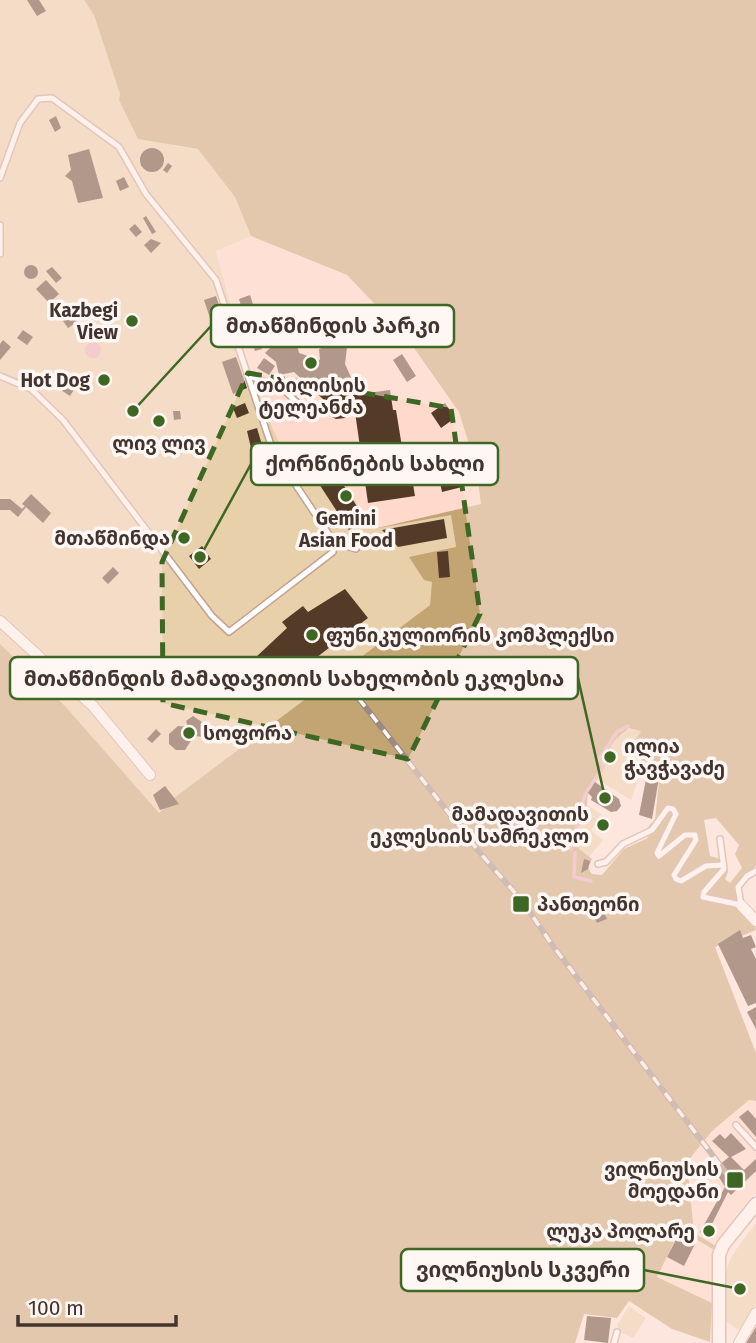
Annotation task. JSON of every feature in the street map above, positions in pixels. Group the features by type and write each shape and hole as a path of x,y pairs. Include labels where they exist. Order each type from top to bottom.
{"street":[{"path":"0,621 93,706 150,775"},
{"path":"741,905 756,920"},
{"path":"719,1343 719,1255 723,1245 756,1204"},
{"path":"739,1343 756,1312"}],"lane":[{"path":"0,178 20,123 38,99 52,98 119,147 146,194 188,242 216,280 273,451 334,542 356,549"},
{"path":"0,225 0,254"},
{"path":"246,375 283,389 311,416"},
{"path":"0,376 31,389 63,419 212,616 229,632 333,552 334,542"},
{"path":"598,864 606,862 623,844 652,830 668,808 673,809 676,814 659,845 659,856 685,835 695,835 696,840 674,875 676,879 681,881 713,864 723,865"},
{"path":"720,839 723,865 720,876 704,892 703,897 741,905 738,887 747,876 756,872"},
{"path":"736,1125 756,1147"},
{"path":"614,1343 617,1332"}],"highlighted area":[{"path":"248,373 451,408 480,614 408,759 163,703 162,562"}],"shaded area":[{"path":"0,0 84,0 94,15 121,95 119,100 174,146 198,149 235,197 251,236 216,251 257,388 291,467 316,459 326,479 346,485 373,529 451,514 456,547 433,581 430,605 174,798 158,813 65,706 0,644"},
{"path":"84,0 756,0 756,865 738,887 741,905 751,915 756,930 715,947 756,1053 756,1101 749,1100 712,1131 687,1162 694,1233 716,1246 718,1252 680,1230 657,1277 712,1303 710,1342 672,1329 629,1301 617,1318 584,1314 575,1343 0,1343 0,644 65,706 159,813 174,798 430,605 432,582 424,580 409,557 456,547 451,515 373,529 481,504 476,467 459,412 407,338 347,275 251,236 235,197 198,149 138,139 119,100 120,94 94,15","holes":["629,728 641,731 633,744 644,757 636,767 641,771 638,779 646,777 648,769 660,772 655,819 644,832 648,838 624,849 602,875 592,874 588,868 592,859 577,847 583,836 578,828 586,814 588,793 605,767 601,760 615,740","716,818 739,845 735,854 742,868 730,883 725,879 728,872 724,860 710,856 704,820"]},
{"path":"251,236 347,275 407,338 459,412 476,467 481,505 373,529 346,485 292,468 277,439 250,365 216,250"},
{"path":"93,342 99,344 99,356 93,358 87,356 85,350 87,344"},
{"path":"630,728 641,730 637,747 644,757 637,768 641,771 631,800 597,779 605,767 601,760 615,740"},
{"path":"587,805 601,814 591,830 603,840 589,857 577,847 583,836 578,828 586,814"},
{"path":"749,1100 756,1101 756,1193 734,1216 720,1248 694,1233 687,1162 712,1131"},
{"path":"756,1223 756,1306 741,1332 726,1321 725,1277 731,1259"},
{"path":"680,1230 718,1252 712,1303 657,1277"},
{"path":"629,1306 646,1318 633,1338 619,1331 617,1325"}],"building":[{"path":"27,0 39,0 46,11 37,16"},
{"path":"56,116 61,128 55,132 49,120"},
{"path":"152,148 163,155 164,160 157,171 152,172 141,165 140,160 147,149"},
{"path":"89,149 103,198 78,203 72,181 65,176 71,170 68,155"},
{"path":"168,163 172,166 167,173 163,170"},
{"path":"124,177 129,187 120,191 116,181"},
{"path":"146,216 156,232 152,234 143,218"},
{"path":"135,224 142,232 136,237 129,229"},
{"path":"151,239 161,243 151,253 144,245"},
{"path":"31,265 36,267 36,277 31,279 26,277 24,272 26,267"},
{"path":"52,267 62,278 56,283 46,271"},
{"path":"46,280 59,294 49,303 36,289"},
{"path":"250,295 265,341 260,342 262,349 255,351 239,299"},
{"path":"216,296 227,329 215,333 204,300"},
{"path":"344,306 352,306 345,364 355,386 344,390 354,402 353,395 390,390 393,410 396,410 408,484 413,484 415,496 368,503 354,405 345,418 336,419 328,415 324,400 294,372 279,375 276,362 265,353 273,345 271,336 294,331 299,353 320,360 319,349 325,347"},
{"path":"72,315 77,322 68,328 63,321"},
{"path":"23,330 33,337 27,345 17,338"},
{"path":"3,340 11,347 0,360 0,344"},
{"path":"402,354 416,376 407,382 393,360"},
{"path":"236,357 247,388 233,394 222,362"},
{"path":"264,358 275,366 269,375 257,368"},
{"path":"69,379 77,385 70,396 61,390"},
{"path":"245,403 249,413 237,418 233,408"},
{"path":"445,403 455,418 441,428 431,413"},
{"path":"173,411 180,411 181,419 174,420"},
{"path":"257,428 262,445 251,448 247,431"},
{"path":"457,465 462,487 442,492 437,469"},
{"path":"316,467 329,485 344,486 365,519 349,530 310,470"},
{"path":"31,494 51,513 43,523 26,507 18,517 10,510 0,510 0,499 10,499 22,509 25,506 22,504"},
{"path":"444,519 447,538 398,547 382,530"},
{"path":"202,546 211,559 199,569 189,556"},
{"path":"448,551 450,577 439,578 437,552"},
{"path":"113,567 119,573 108,584 102,578"},
{"name":"ფუნიკულიორის კომპლექსი","path":"345,589 368,618 278,687 255,658 287,628 282,622 303,606 308,612"},
{"name":"სოფორა","path":"193,716 202,722 208,722 210,732 205,737 194,736 185,750 176,750 169,744 169,734 178,726 188,727 186,721"},
{"path":"156,729 161,734 152,743 147,739"},
{"path":"648,769 660,772 652,819 639,815"},
{"path":"595,782 619,799 621,806 617,811 611,812 591,800 592,797 588,793"},
{"path":"165,786 179,804 160,810 153,795"},
{"name":"მამადავითის ეკლესიის სამრეკლო","path":"600,818 606,818 610,825 606,832 600,832 596,828 596,822"},
{"path":"584,859 590,861 588,869 581,873"},
{"path":"600,904 607,919 597,923 590,908"},
{"path":"740,930 743,938 751,935 756,947 751,949 756,959 756,1003 748,1006 718,944"},
{"path":"756,1007 756,1029 747,1012"},
{"path":"748,1110 756,1119 756,1137 739,1117"},
{"path":"731,1133 746,1149 731,1157 744,1170 756,1159 756,1171 731,1195 728,1192 711,1226 716,1229 712,1239 700,1232 725,1187 714,1169 729,1157 712,1141 720,1134 725,1139"},
{"path":"679,1234 696,1242 684,1266 667,1257"},
{"path":"587,1316 611,1318 608,1343 584,1340"},
{"path":"756,1327 756,1343 746,1343"}],"waterway":[{"path":"571,849 585,795 603,767 599,759 617,732 628,726"},
{"path":"575,853 574,877 591,881"}],"railway":[{"path":"334,667 480,853 523,902 553,946 730,1178"}],"place":[{"name":"Kazbegi View","path":"132,321"},
{"name":"თბილისის ტელეანძა","path":"311,363"},
{"name":"Hot Dog","path":"104,380"},
{"name":"მთაწმინდის პარკი","path":"133,411"},
{"name":"ლივ ლივ","path":"159,421"},
{"name":"Gemini Asian Food","path":"346,496"},
{"name":"მთაწმინდა","path":"184,538"},
{"name":"ქორწინების სახლი","path":"200,557"},
{"name":"ფუნიკულიორის კომპლექსი","path":"312,635"},
{"name":"სოფორა","path":"189,733"},
{"name":"ილია ჭავჭავაძე","path":"610,757"},
{"name":"მთაწმინდის მამადავითის სახელობის ეკლესია","path":"605,798"},
{"name":"მამადავითის ეკლესიის სამრეკლო","path":"603,825"},
{"name":"პანთეონი","path":"521,904"},
{"name":"ვილნიუსის მოედანი","path":"735,1180"},
{"name":"ლუკა პოლარე","path":"709,1231"},
{"name":"ვილნიუსის სკვერი","path":"740,1289"}]}
